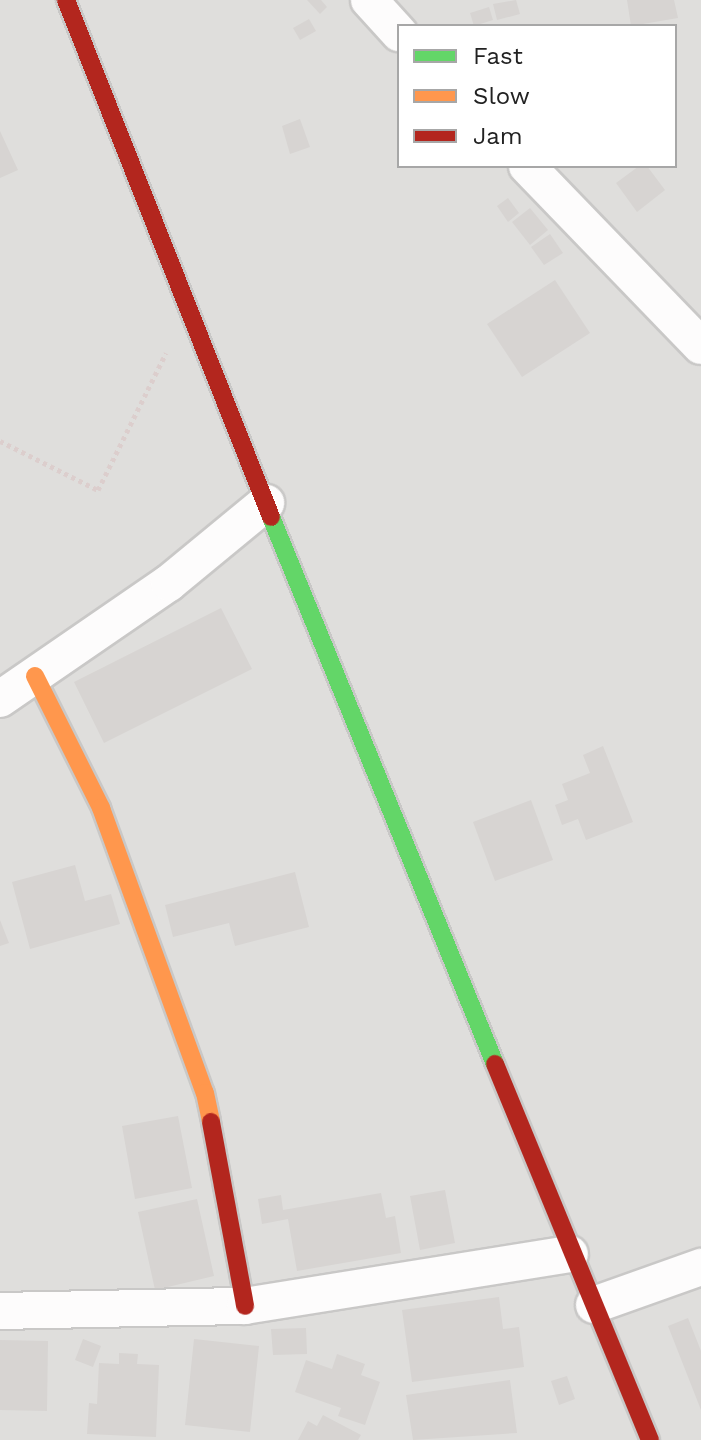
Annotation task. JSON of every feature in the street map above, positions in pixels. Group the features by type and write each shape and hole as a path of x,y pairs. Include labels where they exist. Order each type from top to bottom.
{"street":[{"path":"66,0 570,1254 650,1440"},
{"path":"369,0 397,31"},
{"path":"529,168 701,346"},
{"path":"0,699 169,583 266,503"},
{"path":"35,676 101,808 205,1093 245,1306"},
{"path":"0,1311 245,1306 570,1254"},
{"path":"594,1305 701,1267"}],"path":[{"path":"0,441 98,490 164,356 195,325"}],"shaded area":[{"path":"0,0 701,0 701,1440 0,1440"}],"building":[{"path":"307,0 321,0 327,7 320,14"},
{"path":"516,0 520,14 497,20 493,4"},
{"path":"627,0 674,0 678,18 631,24"},
{"path":"489,7 493,20 473,24 470,13"},
{"path":"309,19 316,31 300,40 293,28"},
{"path":"300,119 310,147 290,154 282,126"},
{"path":"0,131 18,170 0,178"},
{"path":"636,168 648,168 665,190 637,212 616,183"},
{"path":"508,198 519,213 508,222 497,206"},
{"path":"530,208 548,230 530,245 512,222"},
{"path":"550,234 563,253 544,265 531,247"},
{"path":"555,280 590,333 522,377 487,324"},
{"path":"221,608 252,669 104,743 74,682"},
{"path":"603,746 633,822 586,840 578,819 562,825 555,805 568,800 562,784 590,773 583,755"},
{"path":"531,800 553,860 495,881 473,822"},
{"path":"75,865 85,901 111,894 120,924 30,949 12,882"},
{"path":"295,872 309,927 235,946 229,923 173,937 165,905"},
{"path":"0,920 9,943 0,946"},
{"path":"178,1116 192,1188 135,1199 122,1126"},
{"path":"445,1190 455,1243 420,1250 410,1196"},
{"path":"381,1193 386,1218 395,1216 401,1253 297,1271 288,1219 262,1224 258,1199 281,1195 283,1210"},
{"path":"197,1199 214,1276 155,1290 138,1212"},
{"path":"499,1297 503,1329 519,1327 524,1367 412,1382 402,1310"},
{"path":"688,1318 701,1351 701,1410 668,1326"},
{"path":"306,1328 307,1354 273,1355 271,1329"},
{"path":"83,1339 101,1346 93,1367 75,1360"},
{"path":"194,1339 259,1346 250,1432 185,1425"},
{"path":"0,1340 48,1341 47,1411 0,1410"},
{"path":"119,1353 138,1354 137,1364 159,1365 156,1437 87,1434 89,1403 97,1404 99,1363 119,1364"},
{"path":"337,1354 365,1364 361,1375 380,1382 365,1425 338,1416 341,1408 295,1392 306,1360 332,1369"},
{"path":"567,1376 575,1399 559,1405 551,1381"},
{"path":"510,1380 517,1433 413,1440 406,1395"},
{"path":"323,1415 361,1435 358,1440 298,1440 308,1421 317,1426"}],"traffic: fast":[{"path":"271,517 495,1064"}],"traffic: slow":[{"path":"35,676 101,808 205,1093 211,1122"}],"traffic: jam":[{"path":"66,0 271,517"},
{"path":"495,1064 650,1440"},
{"path":"211,1122 245,1306"}]}
